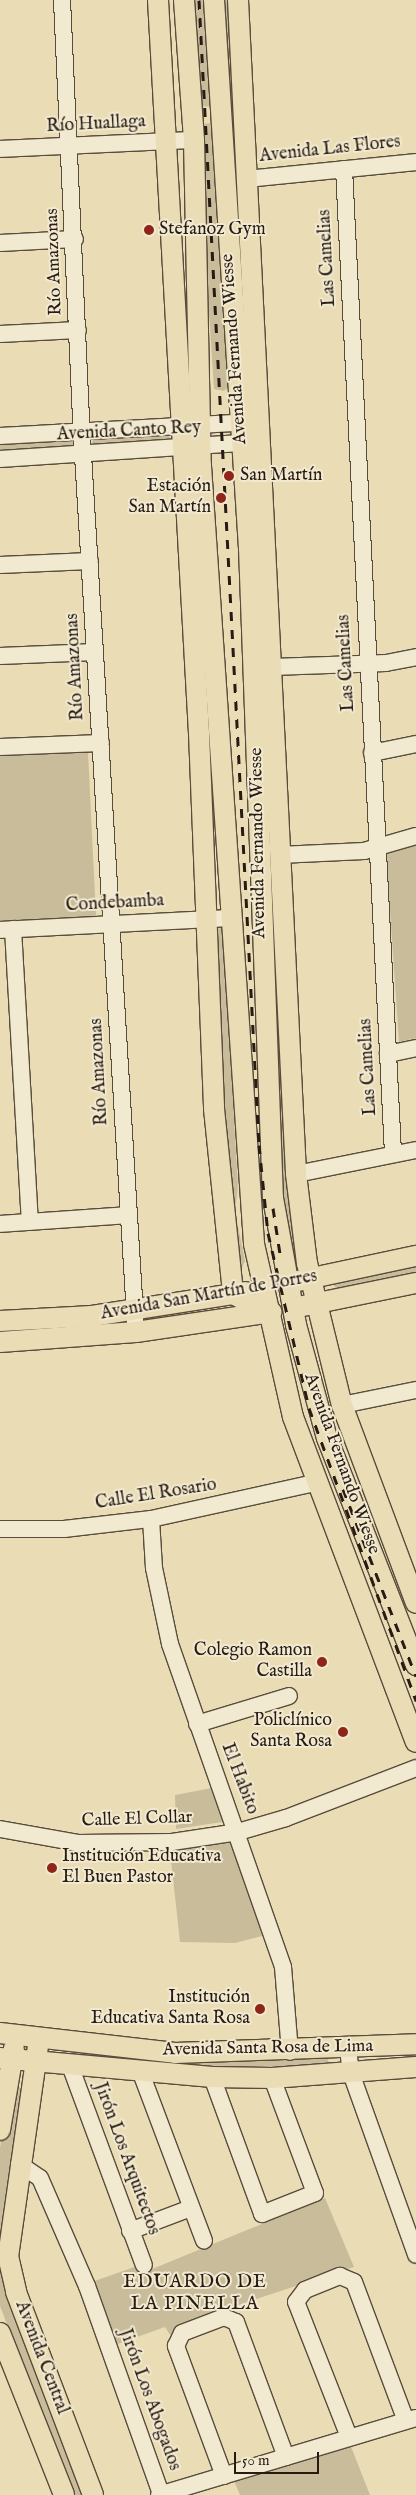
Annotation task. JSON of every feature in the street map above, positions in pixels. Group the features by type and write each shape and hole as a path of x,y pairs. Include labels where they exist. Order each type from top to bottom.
{"main road":[{"name":"Avenida Fernando Wiesse","path":"158,0 167,141 191,425 214,1109 233,1294"},
{"name":"Avenida Fernando Wiesse","path":"184,0 194,140 191,425"},
{"name":"Avenida Fernando Wiesse","path":"214,0 250,432 272,666 279,855 296,1174 316,1304 342,1405 416,1603"},
{"name":"Avenida Fernando Wiesse","path":"238,0 247,179 254,661 268,1130 287,1283 327,1438 416,1665"},
{"name":"Avenida Fernando Wiesse","path":"192,449 232,918 249,1194 263,1289 292,1418 315,1483 416,1742"},
{"name":"Avenida San Martín de Porres","path":"0,1321 135,1310 208,1299 416,1256"},
{"name":"Avenida San Martín de Porres","path":"0,1342 136,1332 268,1313 416,1283"},
{"path":"233,1294 268,1313"},
{"path":"208,1299 211,1321"},
{"path":"0,2130 8,2035"},
{"name":"Avenida Santa Rosa de Lima","path":"8,2035 175,2053 348,2050 416,2044"},
{"name":"Avenida Central","path":"39,2039 9,2236 11,2275 93,2495"},
{"name":"Avenida Santa Rosa de Lima","path":"6,2060 71,2068 212,2077 272,2078 416,2067"},
{"name":"Avenida Central","path":"2,2343 64,2495"}],"street":[{"name":"Río Amazonas","path":"62,0 71,146 83,455 136,1332"},
{"name":"Río Huallaga","path":"0,149 194,140"},
{"name":"Avenida Las Flores","path":"247,179 416,162"},
{"name":"Las Camelias","path":"344,169 366,665 393,1154"},
{"path":"0,243 75,239"},
{"path":"0,334 78,330"},
{"name":"Avenida Canto Rey","path":"0,436 191,425 250,432"},
{"name":"Avenida Canto Rey","path":"0,459 192,449 250,432"},
{"path":"0,565 90,561"},
{"path":"0,656 95,652"},
{"path":"272,666 366,665 416,657"},
{"path":"0,747 101,743"},
{"path":"372,753 416,744"},
{"path":"279,855 377,846 416,836"},
{"name":"Condebamba","path":"6,929 232,918"},
{"path":"6,929 30,1222"},
{"path":"388,1054 416,1048"},
{"path":"296,1174 416,1150"},
{"path":"0,1224 129,1216"},
{"path":"342,1405 416,1390"},
{"name":"Calle El Rosario","path":"0,1529 64,1529 151,1519 315,1483"},
{"name":"El Habito","path":"151,1519 159,1602 197,1724 238,1832 284,1967 290,2052"},
{"path":"197,1724 289,1696"},
{"name":"Calle El Collar","path":"0,1829 78,1843 127,1844 238,1832 416,1768"},
{"path":"348,2050 351,2073 416,2255"},
{"name":"Jirón Los Arquitectos","path":"71,2068 130,2232 144,2264"},
{"path":"141,2073 204,2242"},
{"path":"212,2077 262,2214 315,2193 272,2078"},
{"name":"Jirón Los Abogados","path":"19,2164 40,2178 87,2286 160,2495"},
{"path":"130,2232 191,2208"},
{"path":"160,2495 411,2420 354,2282 348,2276 298,2295 296,2302 349,2437"},
{"path":"224,2476 176,2338 231,2318 236,2322 286,2457"}],"shaded area":[{"path":"189,0 208,0 214,106 196,107"},
{"path":"218,0 233,0 239,106 224,106"},
{"path":"214,123 229,386 224,391 214,389 197,124"},
{"path":"169,434 170,444 94,447 92,442 95,436"},
{"path":"73,437 77,447 0,453 0,441"},
{"path":"88,752 96,916 0,921 0,756"},
{"path":"267,760 284,1136 302,1270 291,1271 277,1167"},
{"path":"416,845 416,1038 399,1042 386,852"},
{"path":"223,928 238,1187 235,1211 245,1261 238,1276 210,929"},
{"path":"416,1261 416,1277 337,1293 332,1279"},
{"path":"217,1787 229,1821 176,1829 175,1795"},
{"path":"235,1839 266,1935 235,1943 180,1942 170,1851"},
{"path":"43,2051 217,2061 328,2058 329,2067 166,2066 44,2055"},
{"path":"10,2087 23,2088 0,2234 0,2148"},
{"path":"325,2198 354,2267 241,2304 170,2335 165,2327 115,2345 89,2283 140,2265 145,2272"},
{"path":"0,2255 83,2495 72,2495 0,2306"},
{"path":"350,2444 370,2495 240,2495 234,2481"}],"railway":[{"path":"199,0 259,1145 268,1233 309,1408 416,1701"},
{"path":"273,1208 281,1260"},
{"path":"343,1489 416,1676"}],"place":[{"name":"Stefanoz Gym","path":"149,230"},
{"name":"San Martín","path":"229,476"},
{"name":"Estación San Martín","path":"221,498"},
{"name":"Colegio Ramon Castilla","path":"322,1662"},
{"name":"Policlínico Santa Rosa","path":"343,1732"},
{"name":"Institución Educativa El Buen Pastor","path":"52,1868"},
{"name":"Institución Educativa Santa Rosa","path":"260,2009"}],"district":[{"name":"EDUARDO DE LA PINELLA","path":"195,2294"}]}
